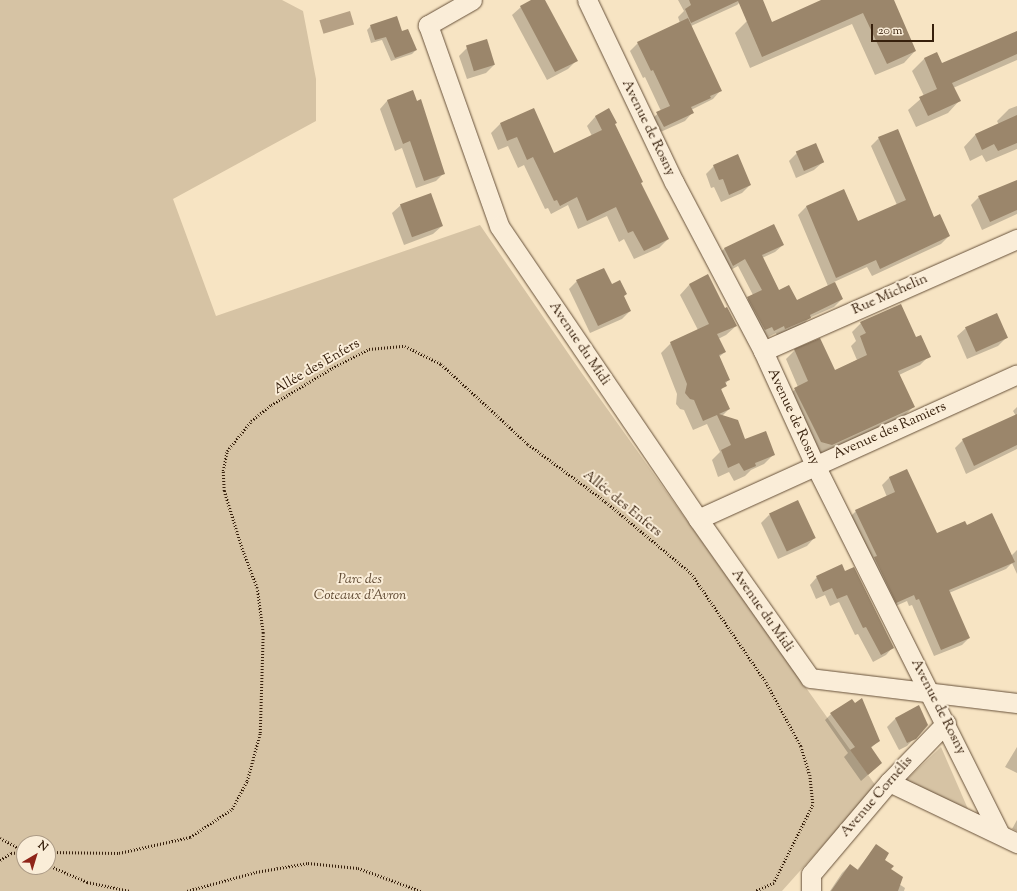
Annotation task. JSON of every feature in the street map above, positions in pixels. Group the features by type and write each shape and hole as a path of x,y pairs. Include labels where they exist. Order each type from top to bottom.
{"street":[{"name":"Avenue du Midi","path":"472,0 428,25 499,226 698,519 810,678 930,691"},
{"name":"Avenue de Rosny","path":"587,0 674,182 763,351 815,465 930,691 1000,834"},
{"name":"Rue Michelin","path":"763,351 1017,239"},
{"name":"Avenue des Ramiers","path":"698,519 1017,374"},
{"path":"930,691 1017,702"},
{"name":"Avenue Cornélis","path":"811,882 888,782 946,723"},
{"path":"888,782 1017,843"}],"path":[{"name":"Allée des Enfers","path":"56,852 119,853 190,836 232,809 247,781 260,733 263,633 257,588 243,552 224,491 223,471 227,451 251,421 271,405 332,368 369,349 405,346 441,364 528,444 606,502 691,573 766,682 801,746 810,775 812,805 774,883 756,891"},
{"path":"0,838 16,847"},
{"path":"0,860 11,853 16,853"},
{"path":"187,891 256,872 308,862 358,868 421,891"},
{"path":"56,869 86,882 130,891"}],"green space":[{"name":"Parc des Coteaux d'Avron","path":"0,0 282,0 303,11 316,79 316,121 173,199 216,316 480,225 581,372 876,786 782,891 0,891"},
{"path":"941,747 968,809 905,781"}],"shaded area":[{"path":"350,11 354,24 323,34 319,20"}],"building":[{"path":"531,0 545,0 578,61 555,72 520,6"},
{"path":"689,0 763,0 772,22 821,0 894,0 916,51 887,64 863,13 762,57 738,1 691,23 685,9 691,5"},
{"path":"397,16 402,31 408,29 417,50 395,58 386,37 375,40 370,25"},
{"path":"688,18 722,91 691,107 694,113 664,127 656,112 670,106 653,70 651,71 637,42"},
{"path":"1017,31 1017,54 952,83 961,101 928,116 919,97 937,89 924,58 937,52 942,63"},
{"path":"487,39 495,65 474,71 466,45"},
{"path":"413,90 417,101 421,99 445,174 424,181 410,141 403,144 387,100"},
{"path":"534,108 554,153 602,130 595,116 609,108 617,123 615,124 643,182 641,183 669,239 644,251 633,231 628,233 616,207 587,221 577,197 560,206 557,200 554,201 533,157 527,160 517,137 507,141 500,123"},
{"path":"1017,115 1017,143 998,151 994,144 982,150 975,134"},
{"path":"898,129 934,217 940,214 950,236 880,269 876,260 836,278 806,206 844,189 858,221 906,200 878,137"},
{"path":"816,143 824,162 804,171 796,152"},
{"path":"738,154 751,185 729,195 723,179 719,180 713,165"},
{"path":"1017,180 1017,210 990,222 978,196"},
{"path":"431,193 443,226 412,237 400,204"},
{"path":"774,224 784,245 762,255 779,290 789,285 797,300 835,282 843,299 810,315 811,318 785,329 784,326 774,331 772,327 765,330 747,297 762,290 745,259 733,266 724,248"},
{"path":"604,268 612,284 620,280 627,294 624,296 631,311 598,326 576,280"},
{"path":"708,274 725,308 727,307 737,326 717,334 726,352 719,355 730,380 725,382 727,386 721,389 730,409 719,414 738,420 745,439 766,431 775,455 755,463 756,466 744,471 739,463 728,468 721,450 731,445 717,415 703,421 694,400 690,399 685,393 687,384 670,342 709,324 689,284"},
{"path":"901,304 916,337 921,335 931,357 898,371 915,407 832,445 821,442 794,388 808,381 794,349 820,338 835,370 867,355 860,336 866,333 860,322"},
{"path":"997,313 1008,338 976,352 965,327"},
{"path":"1017,414 1017,445 974,466 962,439"},
{"path":"907,469 937,533 965,521 967,525 992,513 1015,562 949,590 970,638 941,650 919,599 916,600 914,595 896,603 874,557 877,556 855,510 895,492 889,477"},
{"path":"798,500 816,538 787,552 769,514"},
{"path":"842,564 845,571 854,567 894,648 881,655 866,627 863,628 847,595 837,599 832,588 823,592 816,576"},
{"path":"862,698 880,741 871,747 882,763 868,775 850,750 855,747 830,713 852,699 855,703"},
{"path":"919,705 928,725 916,739 907,743 895,718"},
{"path":"876,844 889,853 885,860 894,866 891,869 903,877 898,891 831,891 850,864 858,870"}]}
